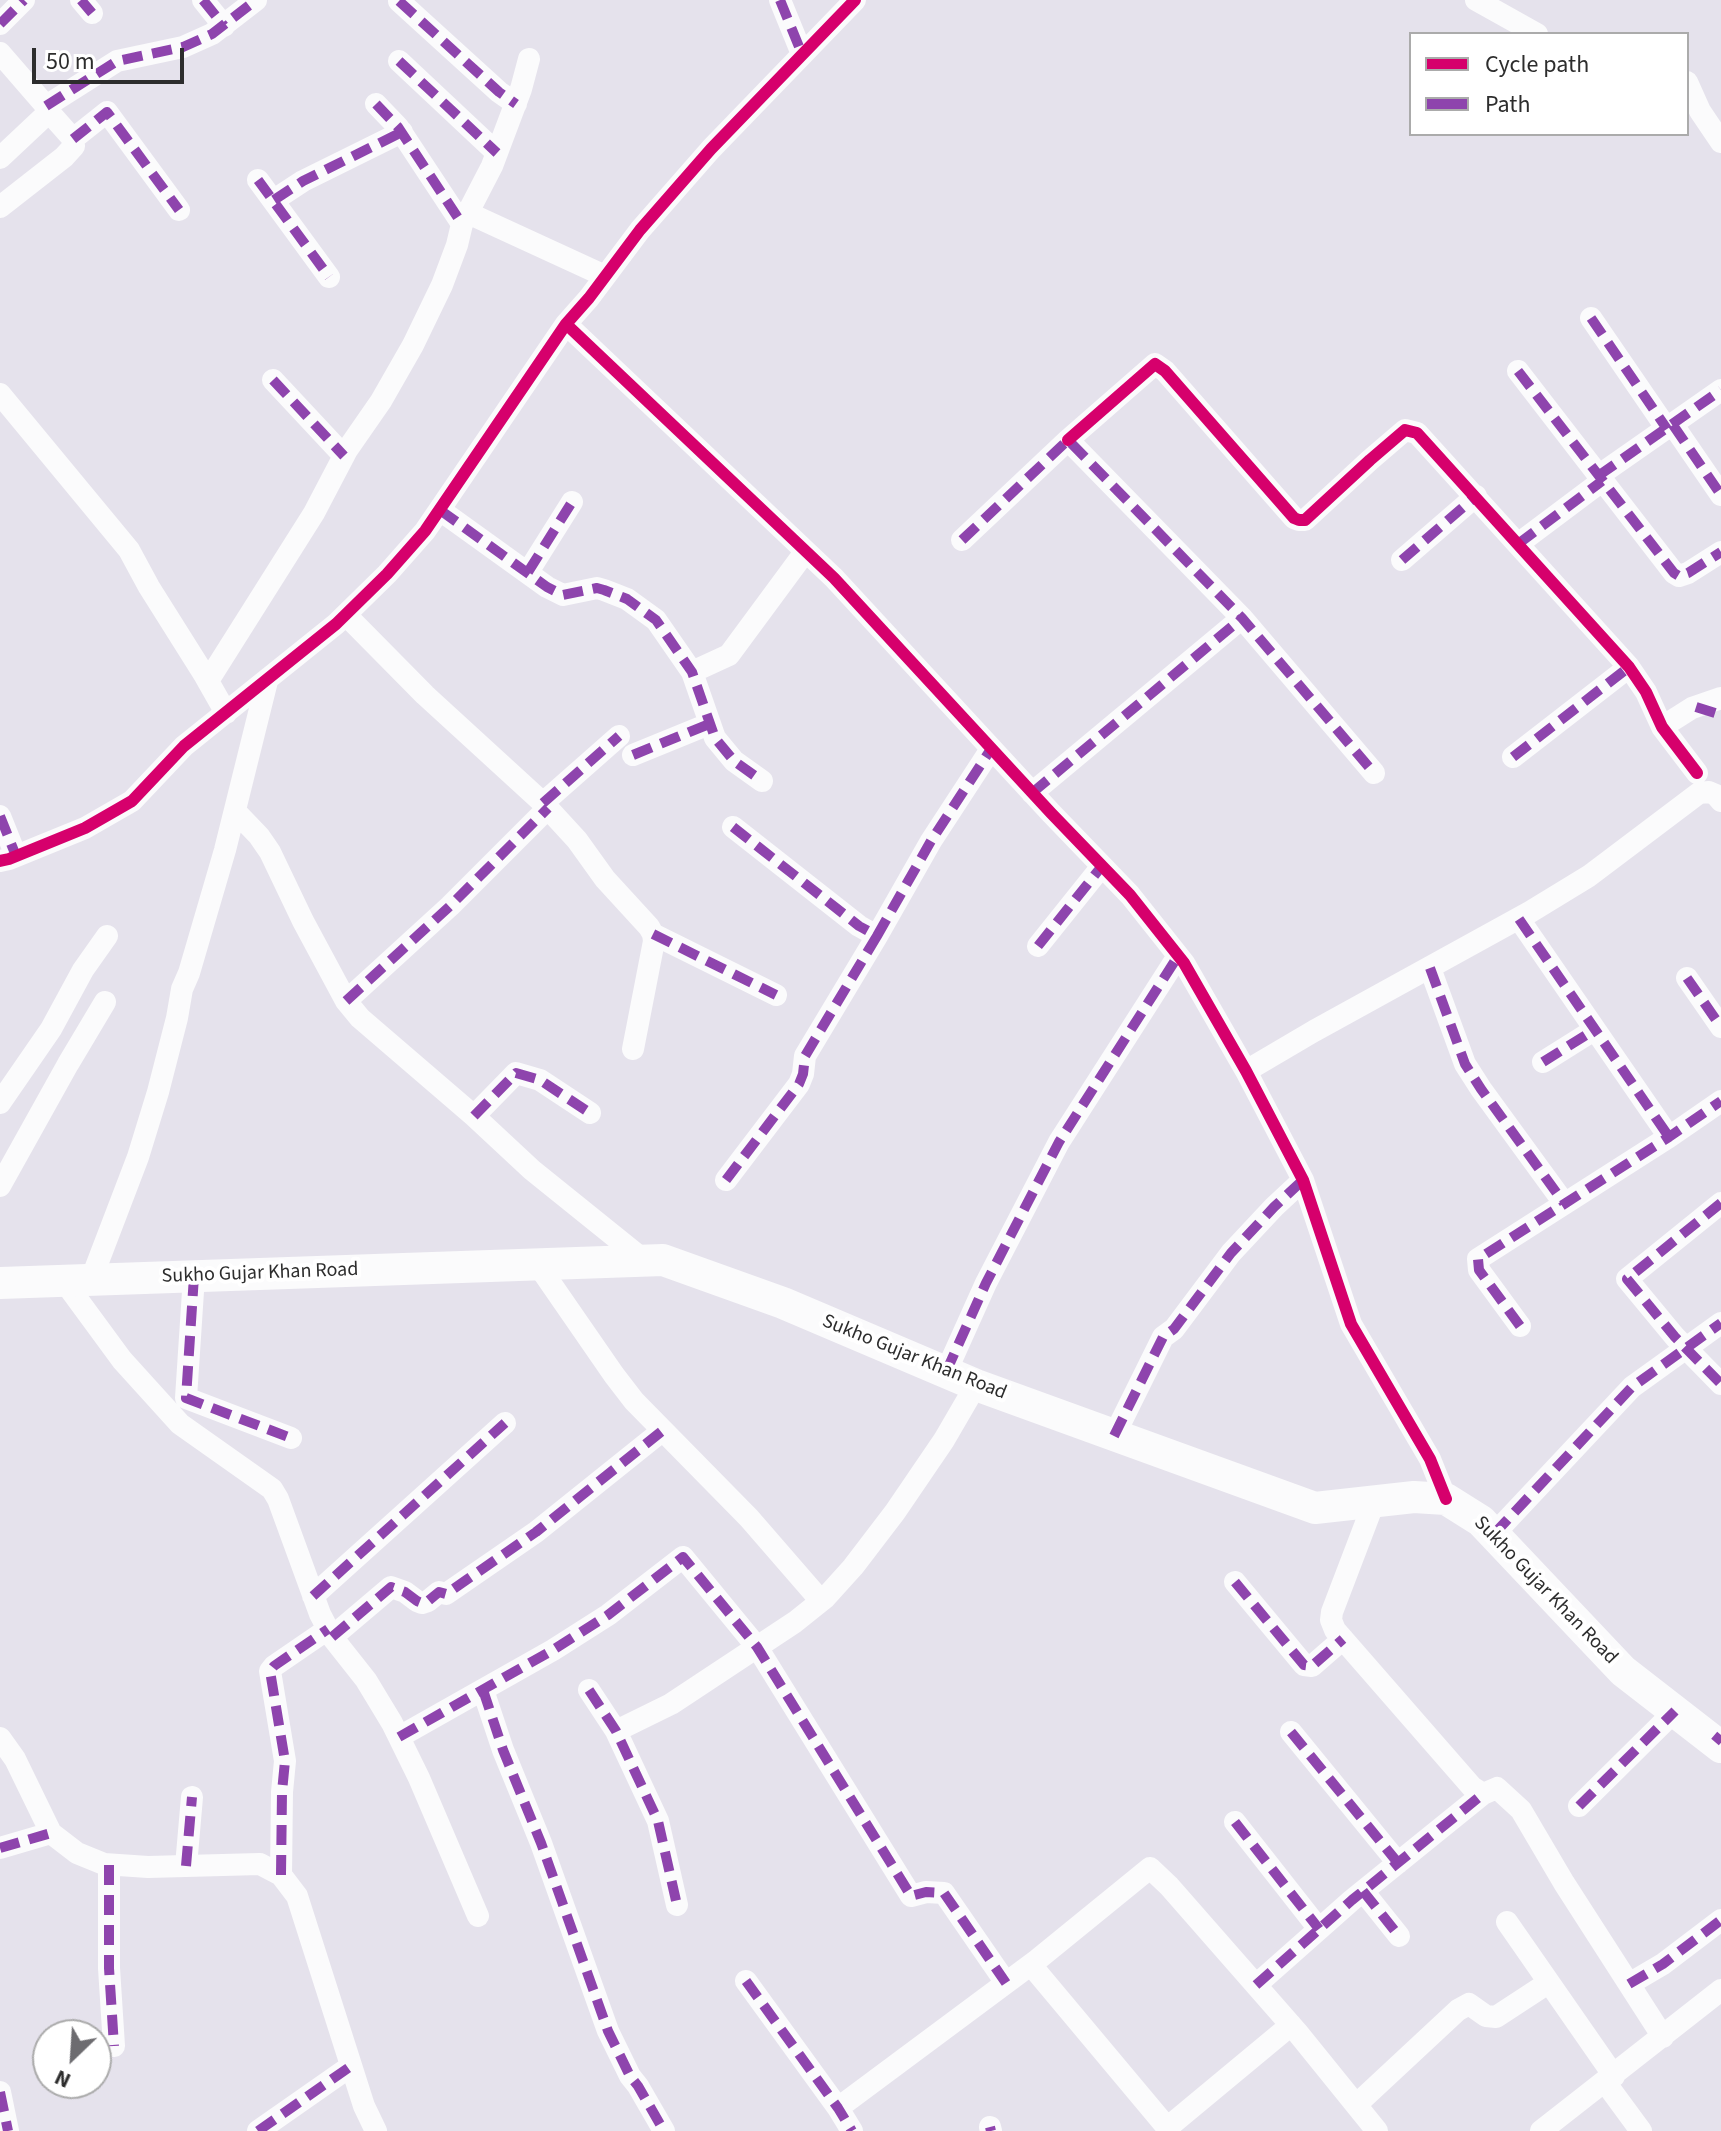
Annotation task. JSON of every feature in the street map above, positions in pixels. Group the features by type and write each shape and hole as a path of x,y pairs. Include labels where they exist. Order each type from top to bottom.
{"main road":[{"name":"Sukho Gujar Khan Road","path":"0,1283 663,1260 783,1303 976,1385 1315,1508 1414,1497 1446,1499 1481,1521 1623,1671 1719,1742"}],"street":[{"path":"0,24 24,0"},
{"path":"203,0 224,26"},
{"path":"0,158 49,111 117,61 183,47 212,34 256,0"},
{"path":"780,0 802,54"},
{"path":"0,816 8,858 85,828 132,801 184,746 346,615 425,531 566,324 640,230 711,149 855,0"},
{"path":"1476,0 1533,32"},
{"path":"399,1 516,104"},
{"path":"0,53 71,137 74,146 0,207"},
{"path":"208,681 314,513 344,456 413,345 442,285 465,218 497,153 529,59"},
{"path":"399,61 497,153"},
{"path":"1689,86 1700,111 1721,142"},
{"path":"376,104 402,132 465,218 605,276"},
{"path":"71,137 107,112 179,210"},
{"path":"274,200 303,181 402,132"},
{"path":"258,180 329,277"},
{"path":"1591,318 1721,495"},
{"path":"566,324 834,578 1130,895 1178,956 1246,1071 1303,1180 1351,1324 1430,1459 1446,1499"},
{"path":"962,540 1068,440 1155,364 1165,371 1294,518 1305,520 1405,430 1417,433 1629,667 1646,692 1662,727 1697,773"},
{"path":"1518,371 1674,573 1679,576 1688,573 1721,552"},
{"path":"273,380 344,456"},
{"path":"1518,544 1721,390"},
{"path":"0,394 129,550 226,713"},
{"path":"1068,440 1242,618 1374,773"},
{"path":"1402,560 1476,496"},
{"path":"528,572 572,502"},
{"path":"440,510 547,587 563,595 597,588 627,599 656,620 692,672 715,738 734,761 762,781"},
{"path":"692,672 729,655 805,552"},
{"path":"346,615 425,695 545,805 653,934 776,995"},
{"path":"1032,793 1242,618"},
{"path":"1513,757 1629,667"},
{"path":"267,681 235,811 182,989 158,1092 138,1157 78,1280 122,1360 180,1424 272,1489 330,1633 366,1680 399,1737 478,1916"},
{"path":"1662,727 1696,707 1721,698"},
{"path":"1696,707 1721,715"},
{"path":"633,755 709,724"},
{"path":"346,1001 450,906 545,805 619,736"},
{"path":"726,1180 799,1084 805,1056 931,841 991,749"},
{"path":"1246,1071 1519,919 1589,876 1699,793 1709,792 1721,801"},
{"path":"235,811 270,852 346,1001 360,1018 532,1170 645,1261"},
{"path":"733,827 859,926 877,936"},
{"path":"1038,946 1102,866"},
{"path":"1519,919 1669,1137"},
{"path":"633,1049 653,934"},
{"path":"0,1103 51,1029 83,970 107,936"},
{"path":"946,1372 986,1283 1059,1142 1178,956"},
{"path":"1430,968 1465,1064 1564,1203"},
{"path":"1687,978 1721,1027"},
{"path":"0,1186 105,1002"},
{"path":"1543,1062 1594,1030"},
{"path":"474,1116 516,1073 540,1080 590,1113"},
{"path":"1520,1326 1479,1270 1478,1259 1721,1101"},
{"path":"1114,1436 1163,1337 1174,1329 1231,1253 1303,1180"},
{"path":"1721,1203 1627,1279 1721,1384"},
{"path":"538,1265 634,1401 749,1518 821,1601"},
{"path":"194,1276 186,1398 291,1438"},
{"path":"1494,1534 1632,1387 1721,1323"},
{"path":"616,1731 671,1704 795,1622 821,1601 853,1567 895,1512 944,1440 976,1385"},
{"path":"313,1596 505,1423"},
{"path":"281,1875 285,1761 270,1671 274,1666 330,1633 391,1587 422,1603 439,1592 446,1594 536,1532 662,1431"},
{"path":"1374,1502 1331,1620 1335,1630 1466,1781 1483,1794"},
{"path":"399,1737 553,1650 608,1615 683,1557 757,1647 911,1896 926,1892 944,1893 1006,1983"},
{"path":"1235,1582 1304,1665 1312,1666 1343,1639"},
{"path":"483,1690 608,2031 630,2076 664,2131"},
{"path":"589,1690 616,1731 658,1821 677,1905"},
{"path":"1579,1806 1675,1711"},
{"path":"1291,1732 1398,1863"},
{"path":"0,1738 15,1759 51,1833 77,1853 109,1865 260,1864 281,1875 297,1896 364,2106 376,2131"},
{"path":"1256,1985 1363,1891 1483,1794 1497,1788 1521,1810 1663,2037"},
{"path":"186,1866 192,1797"},
{"path":"1235,1822 1319,1929"},
{"path":"0,1848 51,1833"},
{"path":"109,1865 109,1968 114,2046"},
{"path":"838,2108 1031,1965 1150,1868 1291,2025 1377,2131"},
{"path":"1363,1891 1399,1936"},
{"path":"1629,1984 1663,1964 1721,1920"},
{"path":"1507,1922 1641,2131"},
{"path":"1031,1965 1169,2130 1291,2025"},
{"path":"746,1981 852,2131"},
{"path":"1356,2105 1458,2010 1469,2004 1486,2016 1496,2017 1548,1983"},
{"path":"1541,2131 1719,1996"},
{"path":"258,2131 351,2066"},
{"path":"0,2092 8,2131"}],"marked path":[{"path":"0,24 24,0"},
{"path":"81,0 92,13"},
{"path":"203,0 224,26"},
{"path":"46,106 117,61 183,47 212,34 256,0"},
{"path":"780,0 802,54"},
{"path":"399,1 516,104"},
{"path":"399,61 497,153"},
{"path":"376,104 398,127 462,224"},
{"path":"73,139 107,112 179,210"},
{"path":"274,200 303,181 402,132"},
{"path":"258,180 329,277"},
{"path":"1591,318 1667,429"},
{"path":"1518,371 1674,573 1679,576 1688,573 1721,552"},
{"path":"273,380 344,456"},
{"path":"1598,476 1721,390"},
{"path":"1673,425 1721,495"},
{"path":"962,540 1068,440 1242,618 1374,773"},
{"path":"1518,544 1602,481"},
{"path":"1402,560 1476,496"},
{"path":"528,572 572,502"},
{"path":"440,510 547,587 563,595 597,588 604,590 627,599 656,620 692,672 715,738 734,761 762,781"},
{"path":"1032,793 1242,618"},
{"path":"1513,757 1629,667"},
{"path":"1696,707 1721,715"},
{"path":"633,755 709,724"},
{"path":"543,803 619,736"},
{"path":"733,827 859,926 877,936 931,841 991,749"},
{"path":"346,1001 450,906 548,808"},
{"path":"0,816 16,856"},
{"path":"1038,946 1102,866"},
{"path":"1519,919 1669,1137"},
{"path":"653,934 776,995"},
{"path":"726,1180 799,1084 805,1056 877,936"},
{"path":"946,1372 986,1283 1059,1142 1178,956"},
{"path":"1430,968 1465,1064 1564,1203"},
{"path":"1687,978 1721,1027"},
{"path":"1543,1062 1594,1030"},
{"path":"474,1116 516,1073 540,1080 590,1113"},
{"path":"1520,1326 1479,1270 1478,1259 1721,1101"},
{"path":"1114,1436 1163,1337 1174,1329 1231,1253 1303,1180"},
{"path":"1721,1203 1627,1279 1675,1337 1721,1384"},
{"path":"194,1276 186,1398 291,1438"},
{"path":"1494,1534 1632,1387 1721,1323"},
{"path":"313,1596 505,1423"},
{"path":"332,1637 391,1587 422,1603 439,1592 446,1594 536,1532 662,1431"},
{"path":"399,1737 553,1650 608,1615 683,1557 757,1647 911,1896 926,1892 944,1893 1006,1983"},
{"path":"1235,1582 1304,1665 1312,1666 1343,1639"},
{"path":"281,1875 285,1761 270,1671 328,1629"},
{"path":"483,1690 608,2031 630,2076 664,2131"},
{"path":"589,1690 616,1731 658,1821 677,1905"},
{"path":"1579,1806 1675,1711"},
{"path":"1291,1732 1398,1863"},
{"path":"1715,1742 1721,1735"},
{"path":"1256,1985 1352,1900 1483,1794"},
{"path":"186,1866 192,1797"},
{"path":"1235,1822 1319,1929"},
{"path":"0,1848 51,1833"},
{"path":"109,1865 109,1968 114,2046"},
{"path":"1363,1891 1399,1936"},
{"path":"1629,1984 1663,1964 1721,1920"},
{"path":"746,1981 852,2131"},
{"path":"258,2131 351,2066"},
{"path":"0,2092 8,2131"},
{"path":"990,2127 991,2131"}],"cycle path":[{"path":"0,861 85,828 132,801 184,746 336,624 387,574 425,531 566,324 640,230 711,149 855,0"},
{"path":"566,324 834,578 1130,895 1184,963 1246,1071 1303,1180 1351,1324 1430,1459 1446,1499"},
{"path":"1068,440 1155,364 1165,371 1294,518 1305,520 1405,430 1417,433 1629,667 1646,692 1662,727 1697,773"}]}
